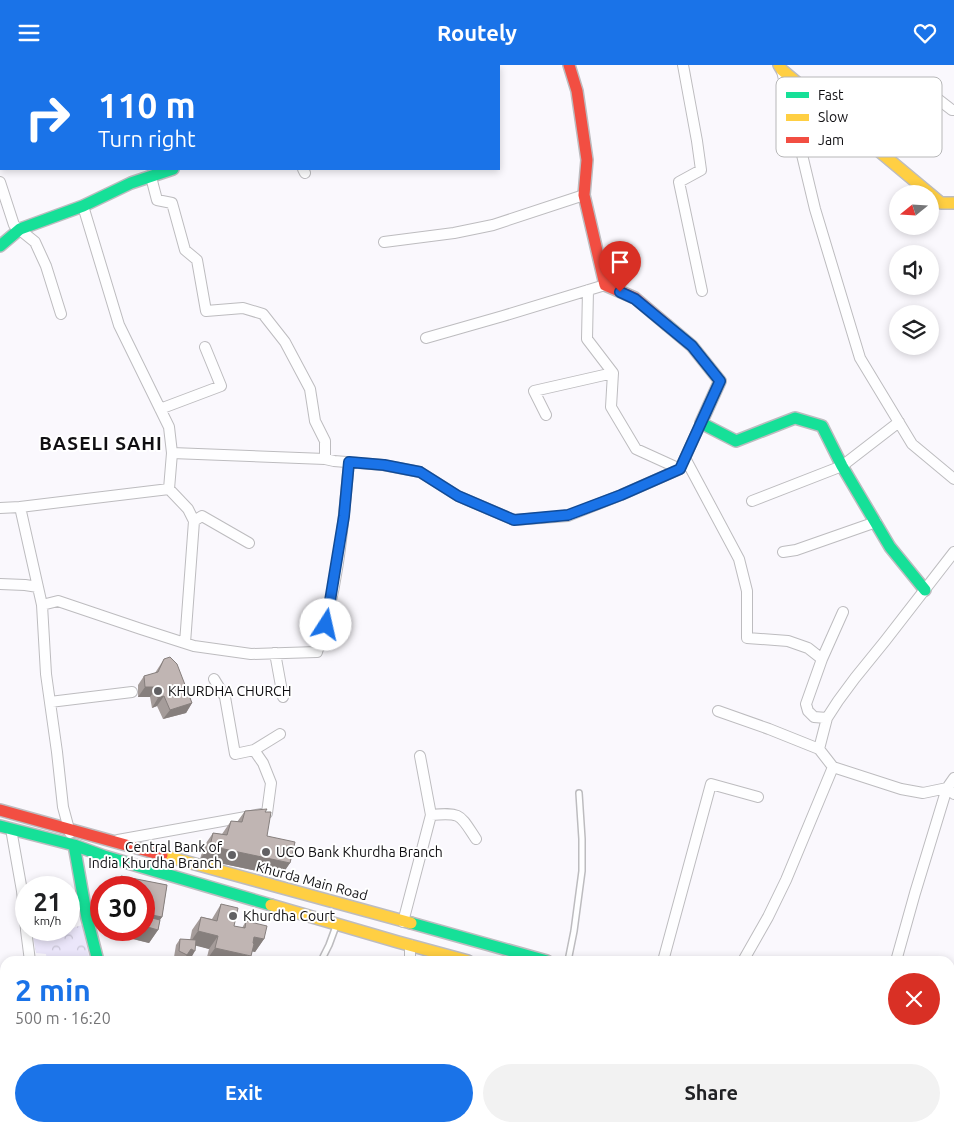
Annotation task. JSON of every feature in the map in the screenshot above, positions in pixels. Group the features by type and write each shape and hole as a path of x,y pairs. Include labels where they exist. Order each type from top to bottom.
{"main road":[{"path":"569,65 577,91 587,160 584,195 605,285 635,299 692,346 720,381 701,423 736,441 795,418 822,426 842,466 890,547 925,590"},
{"path":"780,68 791,77"},
{"path":"886,157 940,203 954,203"},
{"path":"0,246 20,229 83,206 131,183 170,170"},
{"name":"Khurda Main Road","path":"0,810 529,956"},
{"path":"5,827 74,845 104,856 450,956"},
{"path":"74,845 87,918 97,956"}],"street":[{"path":"683,65 701,170 679,182 702,291"},
{"path":"942,102 952,110 954,109"},
{"path":"802,157 815,209 860,358 912,444 954,479"},
{"path":"151,177 157,200 172,203 185,250 197,260 206,311 242,308 263,314 285,342 310,389 315,421 325,441 325,459"},
{"path":"0,182 14,225 34,242 46,266 61,314"},
{"path":"384,242 454,233 494,225 584,195"},
{"path":"83,206 118,325 169,427 172,453 169,489 188,509 194,521 185,643"},
{"path":"426,338 605,285"},
{"path":"588,290 587,339 613,373 611,407 636,449 680,469"},
{"path":"160,409 221,386 205,347"},
{"path":"546,415 534,391 613,373"},
{"path":"752,501 842,466 899,422"},
{"path":"172,453 325,459 384,465 420,472 458,496 514,520 568,515 621,495 680,469 701,423"},
{"path":"685,458 739,559 747,591 747,638 788,641 808,648 822,659"},
{"path":"42,605 58,601 194,646 252,654 318,652 326,625 336,574 349,462"},
{"path":"0,507 20,507 169,489"},
{"path":"20,507 42,605 46,674 64,807 74,845"},
{"path":"194,521 202,516 249,543"},
{"path":"783,552 796,550 876,522"},
{"path":"819,749 827,718 855,678 954,552"},
{"path":"0,584 38,587"},
{"path":"827,718 814,717 808,711 806,704 822,659 843,612"},
{"path":"275,653 283,697"},
{"path":"214,679 225,697 235,755 254,750 280,734"},
{"path":"50,702 132,692"},
{"path":"718,711 819,749 834,767 901,789 923,793 951,791"},
{"path":"112,841 267,813 271,783 263,763 254,750"},
{"path":"403,922 431,815 420,756"},
{"path":"746,956 786,880 834,767"},
{"path":"897,956 915,893 954,779"},
{"path":"664,956 711,783 758,797"},
{"path":"431,815 454,813 460,817 476,839"},
{"path":"5,827 18,876"},
{"path":"27,941 29,956"},
{"path":"410,945 410,956"}],"lane":[{"path":"569,956 582,871 579,793"},
{"path":"324,956 337,923"}],"green space":[{"path":"82,925 89,956 46,956 46,954 36,953 34,941 80,941 80,926"}],"building":[{"path":"170,657 177,664 192,703 170,710 164,696 158,698 157,687 145,687 144,676 158,672 164,659"},
{"path":"267,809 265,812 271,812 267,836 295,842 290,863 210,846 213,833 227,835 231,821 242,822 245,811"},
{"path":"155,883 167,885 162,917 155,916"},
{"path":"221,904 238,908 234,926 245,928 246,921 267,926 264,939 254,937 251,956 215,948 218,936 198,931 201,917 217,921"},
{"path":"155,919 160,920 158,930 155,929"},
{"path":"180,939 196,940 195,951 191,949 187,955 179,951"}],"traffic: fast":[{"path":"0,246 20,229 83,206 131,183 170,170"},
{"path":"667,325 692,346 720,381 701,423 736,441 795,418 822,426 842,466 890,547 925,590"},
{"path":"0,826 74,845 104,856 271,905"},
{"path":"74,845 87,918 97,956"},
{"path":"411,923 529,956"}],"traffic: slow":[{"path":"779,65 790,77"},
{"path":"886,157 941,203 954,203"},
{"path":"162,855 411,923"},
{"path":"271,905 450,956"}],"traffic: jam":[{"path":"569,65 577,91 587,160 584,195 605,285 635,298 667,325"},
{"path":"0,810 162,855"}],"place":[{"name":"KHURDHA CHURCH","path":"158,691"},
{"name":"UCO Bank Khurdha Branch","path":"266,852"},
{"name":"Central Bank of India Khurdha Branch","path":"232,855"},
{"name":"Khurdha Court","path":"233,916"}],"district":[{"name":"BASELI SAHI","path":"101,443"}],"route":[{"path":"326,625 336,574 349,462 384,465 420,472 458,496 514,520 568,515 621,495 680,469 720,381 692,346 635,299 620,292"}]}
